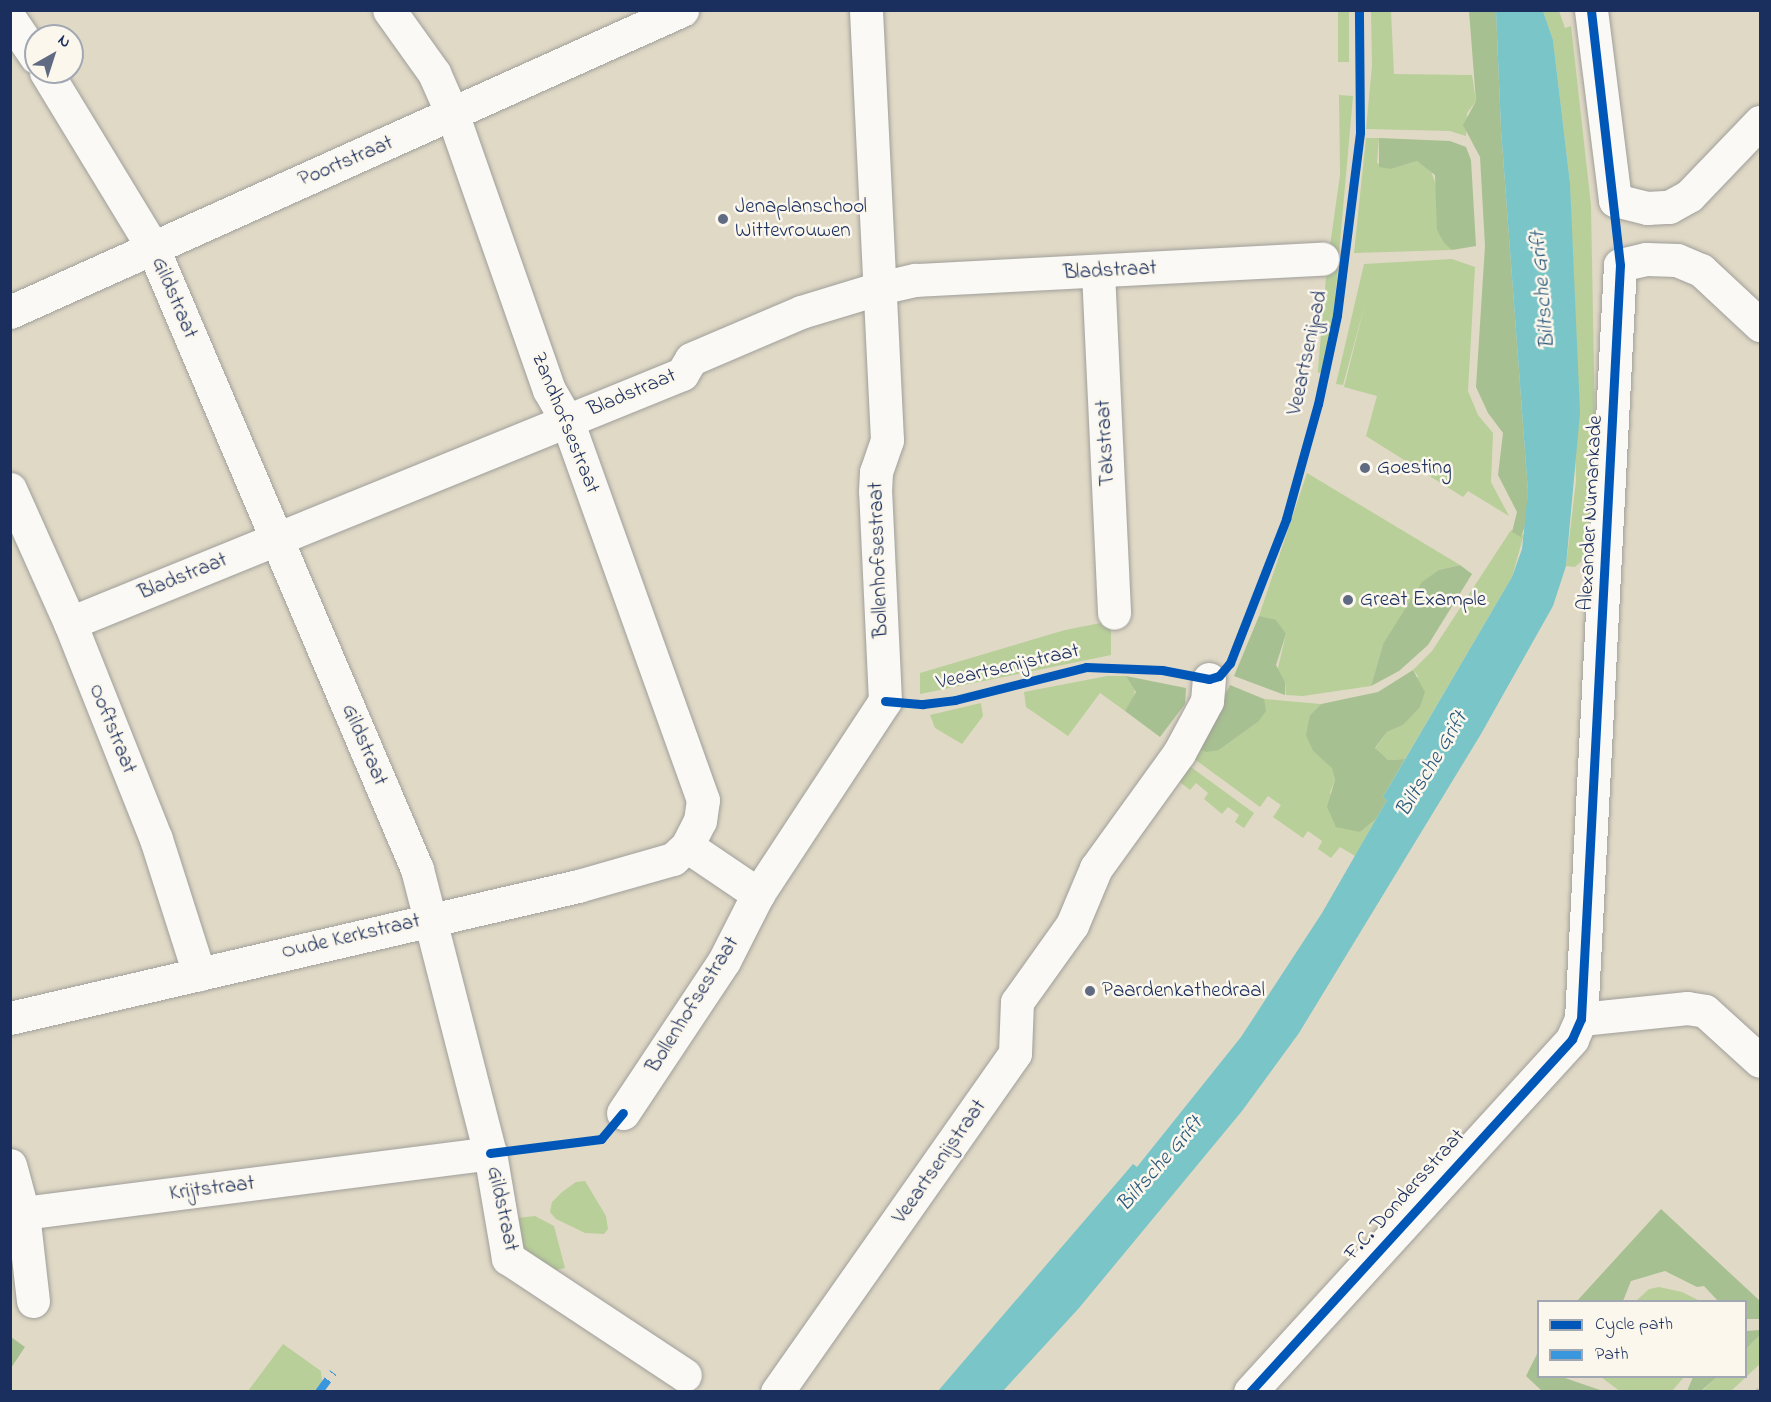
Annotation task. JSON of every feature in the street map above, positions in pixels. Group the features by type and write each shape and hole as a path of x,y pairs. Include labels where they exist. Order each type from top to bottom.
{"street":[{"name":"Zandhofsestraat","path":"389,10 434,73 453,116 549,390 567,421 703,800 700,821 687,846"},
{"name":"Poortstraat","path":"10,312 152,246 453,116 682,10"},
{"name":"Bollenhofsestraat","path":"623,1113 724,961 758,894 885,701 875,491 876,472 886,440 866,10"},
{"path":"1591,10 1615,200 1647,208 1670,207 1689,195 1761,122"},
{"path":"10,19 24,39"},
{"name":"Gildstraat","path":"53,84 152,246 275,540 417,869 490,1153 508,1258 685,1375"},
{"name":"Bladstraat","path":"70,623 682,374 691,359 801,312 880,288 916,280 1322,259"},
{"name":"Alexander Numankade","path":"1581,1019 1620,265 1646,259 1677,260 1701,270 1761,325"},
{"name":"Takstraat","path":"1098,272 1114,613"},
{"name":"Ooftstraat","path":"10,489 70,623 156,839 199,974"},
{"name":"Veeartsenijstraat","path":"777,1392 1015,1053 1017,1002 1072,925 1096,868 1179,753 1207,701 1209,679"},
{"path":"687,846 758,894"},
{"name":"Oude Kerkstraat","path":"10,1018 431,918 578,886 673,859 687,846"},
{"path":"1581,1019 1687,1008 1705,1011 1761,1061"},
{"name":"F.C. Dondersstraat","path":"1250,1392 1572,1039 1581,1019"},
{"name":"Krijtstraat","path":"22,1214 490,1153"},
{"path":"10,1165 22,1214 33,1301"}],"green space":[{"path":"1338,11 1349,11 1349,62 1338,62"},
{"path":"1371,11 1391,11 1394,74 1472,75 1476,101 1467,113 1466,136 1450,131 1366,129 1372,66"},
{"path":"1469,11 1496,11 1501,129 1528,492 1526,523 1521,537 1512,532 1517,512 1498,475 1503,433 1488,413 1476,387 1485,246 1480,157 1463,125 1476,101"},
{"path":"1543,11 1559,11 1565,28 1571,26 1591,205 1595,425 1587,556 1575,567 1566,566 1576,481 1570,183 1553,40"},
{"path":"1339,95 1353,96 1339,254 1329,253 1340,175"},
{"path":"1366,138 1379,138 1377,163 1391,169 1417,161 1430,168 1438,191 1437,230 1452,250 1354,253"},
{"path":"1379,138 1450,141 1466,147 1471,160 1476,246 1452,250 1444,243 1437,230 1435,175 1417,161 1391,169 1379,167"},
{"path":"1452,259 1475,267 1468,391 1478,415 1493,433 1491,482 1509,516 1468,491 1463,497 1366,436 1377,396 1344,387 1365,304 1343,385 1336,384 1364,264"},
{"path":"1327,266 1338,267 1329,374 1318,373"},
{"path":"1307,473 1460,565 1439,570 1383,644 1371,686 1303,696 1286,695 1285,682 1277,672 1286,634 1259,616"},
{"path":"1511,530 1521,536 1524,534 1512,577 1405,759 1388,760 1375,749 1387,732 1403,725 1418,676 1413,670 1432,651"},
{"path":"1460,565 1472,574 1428,645 1399,671 1371,686 1383,644 1422,582 1439,570"},
{"path":"1259,616 1276,620 1286,634 1276,665 1285,682 1285,695 1234,676"},
{"path":"1111,621 1111,655 920,694 920,673 1065,630"},
{"path":"1413,670 1425,692 1420,707 1403,725 1387,732 1375,748 1388,760 1405,759 1383,797 1387,800 1376,819 1360,832 1336,827 1327,807 1335,780 1332,768 1313,751 1306,735 1310,715 1321,704 1378,692"},
{"path":"1107,676 1126,676 1135,686 1134,698 1125,711 1100,693 1068,736 1026,707 1024,692"},
{"path":"1126,676 1186,688 1185,704 1160,737 1125,711 1136,692"},
{"path":"1230,685 1264,699 1266,711 1258,722 1219,750 1206,752 1199,748"},
{"path":"1264,699 1321,704 1310,715 1313,751 1332,767 1335,780 1330,793 1360,832 1376,819 1355,856 1340,847 1331,858 1318,849 1322,841 1308,831 1303,838 1273,817 1281,805 1268,796 1260,807 1193,758 1199,748 1219,750 1258,722"},
{"path":"981,703 983,716 962,744 935,728 930,715"},
{"path":"1188,765 1254,813 1244,828 1235,822 1239,815 1228,807 1222,814 1204,799 1208,793 1196,783 1190,790 1177,780"},
{"path":"585,1181 606,1216 608,1229 604,1234 585,1233 556,1219 550,1212 552,1202 562,1192 576,1182"},
{"path":"1661,1209 1760,1301 1760,1319 1747,1319 1747,1300 1717,1300 1704,1286 1697,1287 1665,1271 1631,1281 1623,1300 1578,1300"},
{"path":"535,1216 554,1226 565,1268 552,1271 521,1250 517,1218"},
{"path":"1659,1287 1682,1292 1698,1300 1637,1300 1649,1289"},
{"path":"1760,1330 1760,1335 1747,1348 1747,1331"},
{"path":"1760,1335 1760,1364 1747,1376 1747,1348"},
{"path":"11,1337 25,1347 11,1368"},
{"path":"283,1344 321,1371 322,1382 315,1391 248,1391"},
{"path":"1537,1354 1537,1378 1565,1378 1603,1391 1542,1391 1526,1376"},
{"path":"1602,1378 1683,1378 1672,1391 1621,1392"},
{"path":"1692,1378 1716,1378 1701,1391 1687,1391"},
{"path":"1716,1378 1745,1378 1731,1391 1701,1392"}],"water":[{"name":"Biltsche Grift","path":"1496,11 1543,11 1553,40 1570,183 1580,413 1566,566 1553,606 1481,734 1299,1033 1242,1111 1079,1308 1003,1391 938,1391 1133,1164 1137,1167 1241,1037 1322,913 1387,800 1383,797 1512,577 1522,549 1528,492 1501,129"}],"marked path":[{"path":"319,1392 333,1373"}],"cycle path":[{"name":"Veeartsenijpad","path":"885,701 923,704 955,700 1086,667 1162,670 1209,679 1219,676 1230,663 1286,519 1318,404 1337,315 1360,132 1359,10"},
{"path":"1250,1392 1572,1039 1581,1019 1620,265 1591,10"},
{"path":"490,1153 601,1139 623,1113"}],"place":[{"name":"Jenaplanschool Wittevrouwen","path":"723,219"},
{"name":"Goesting","path":"1365,468"},
{"name":"Great Example","path":"1348,600"},
{"name":"Paardenkathedraal","path":"1090,991"}]}
